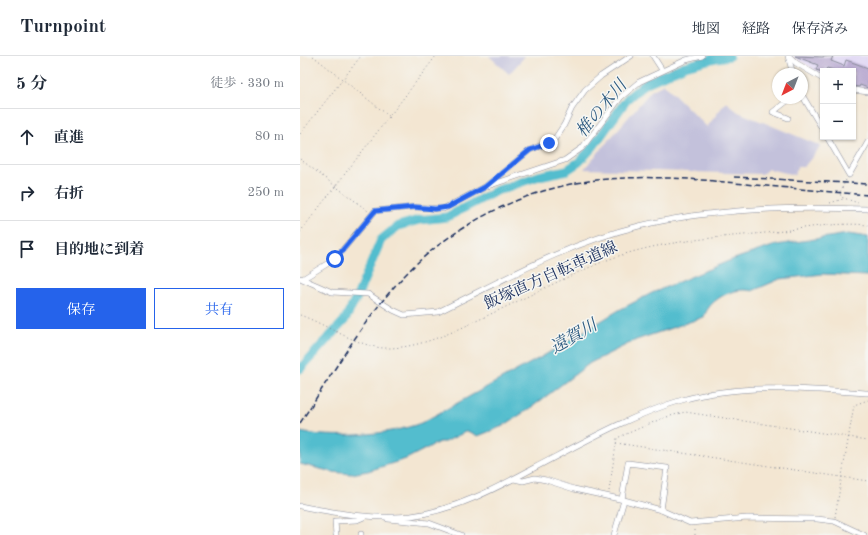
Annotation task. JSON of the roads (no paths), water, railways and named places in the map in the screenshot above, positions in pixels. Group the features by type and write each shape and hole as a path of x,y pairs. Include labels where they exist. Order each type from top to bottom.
{"street":[{"path":"485,187 530,150 554,140 564,125 572,108 585,90 601,76 631,56"},
{"path":"653,56 662,70"},
{"path":"302,278 335,259 371,214 379,210 414,207 443,209 485,187 552,166 574,155 588,141 621,97 638,82 662,70 702,56"},
{"path":"789,56 792,68"},
{"path":"789,56 796,63 820,77"},
{"path":"856,90 868,92"},
{"path":"783,104 773,112 788,118"},
{"path":"807,104 820,125"},
{"path":"829,140 849,175 868,142"},
{"path":"302,278 332,292 371,295 393,310 404,315 425,314 438,312 583,244 638,226 675,218 792,208 868,209"},
{"path":"300,506 364,516 410,516 445,508 475,498 631,418 684,400 706,395 752,390 793,389 868,393"},
{"path":"614,535 623,499 628,463 667,468 661,510"},
{"path":"514,479 523,481 540,478 574,489 623,499 661,510 690,524 747,518 817,519 834,521 855,533 864,535"},
{"path":"343,535 336,534 335,521 357,520 364,516"},
{"path":"380,516 391,520 429,523 461,535"}],"water":[{"path":"848,234 868,237 868,276 823,274 780,279 752,291 738,290 731,292 724,295 711,305 704,317 636,340 590,363 532,407 503,426 478,436 467,431 445,442 439,442 406,459 368,471 351,474 333,472 300,464 300,432 328,435 361,435 394,430 421,423 545,355 619,310 652,293 731,260 776,245"}],"waterway":[{"name":"椎の木川","path":"300,369 344,321 356,299 381,240 398,226 419,220 447,217 496,191 539,176 567,170 579,162 592,148 628,98 646,83 685,66 729,56"}],"railway":[{"path":"734,177 868,184"},
{"path":"300,423 353,341 398,282 433,249 453,235 474,221 518,200 565,185 589,181 630,178 692,179 868,195"}],"water label":[{"name":"遠賀川","path":"574,337"}]}
